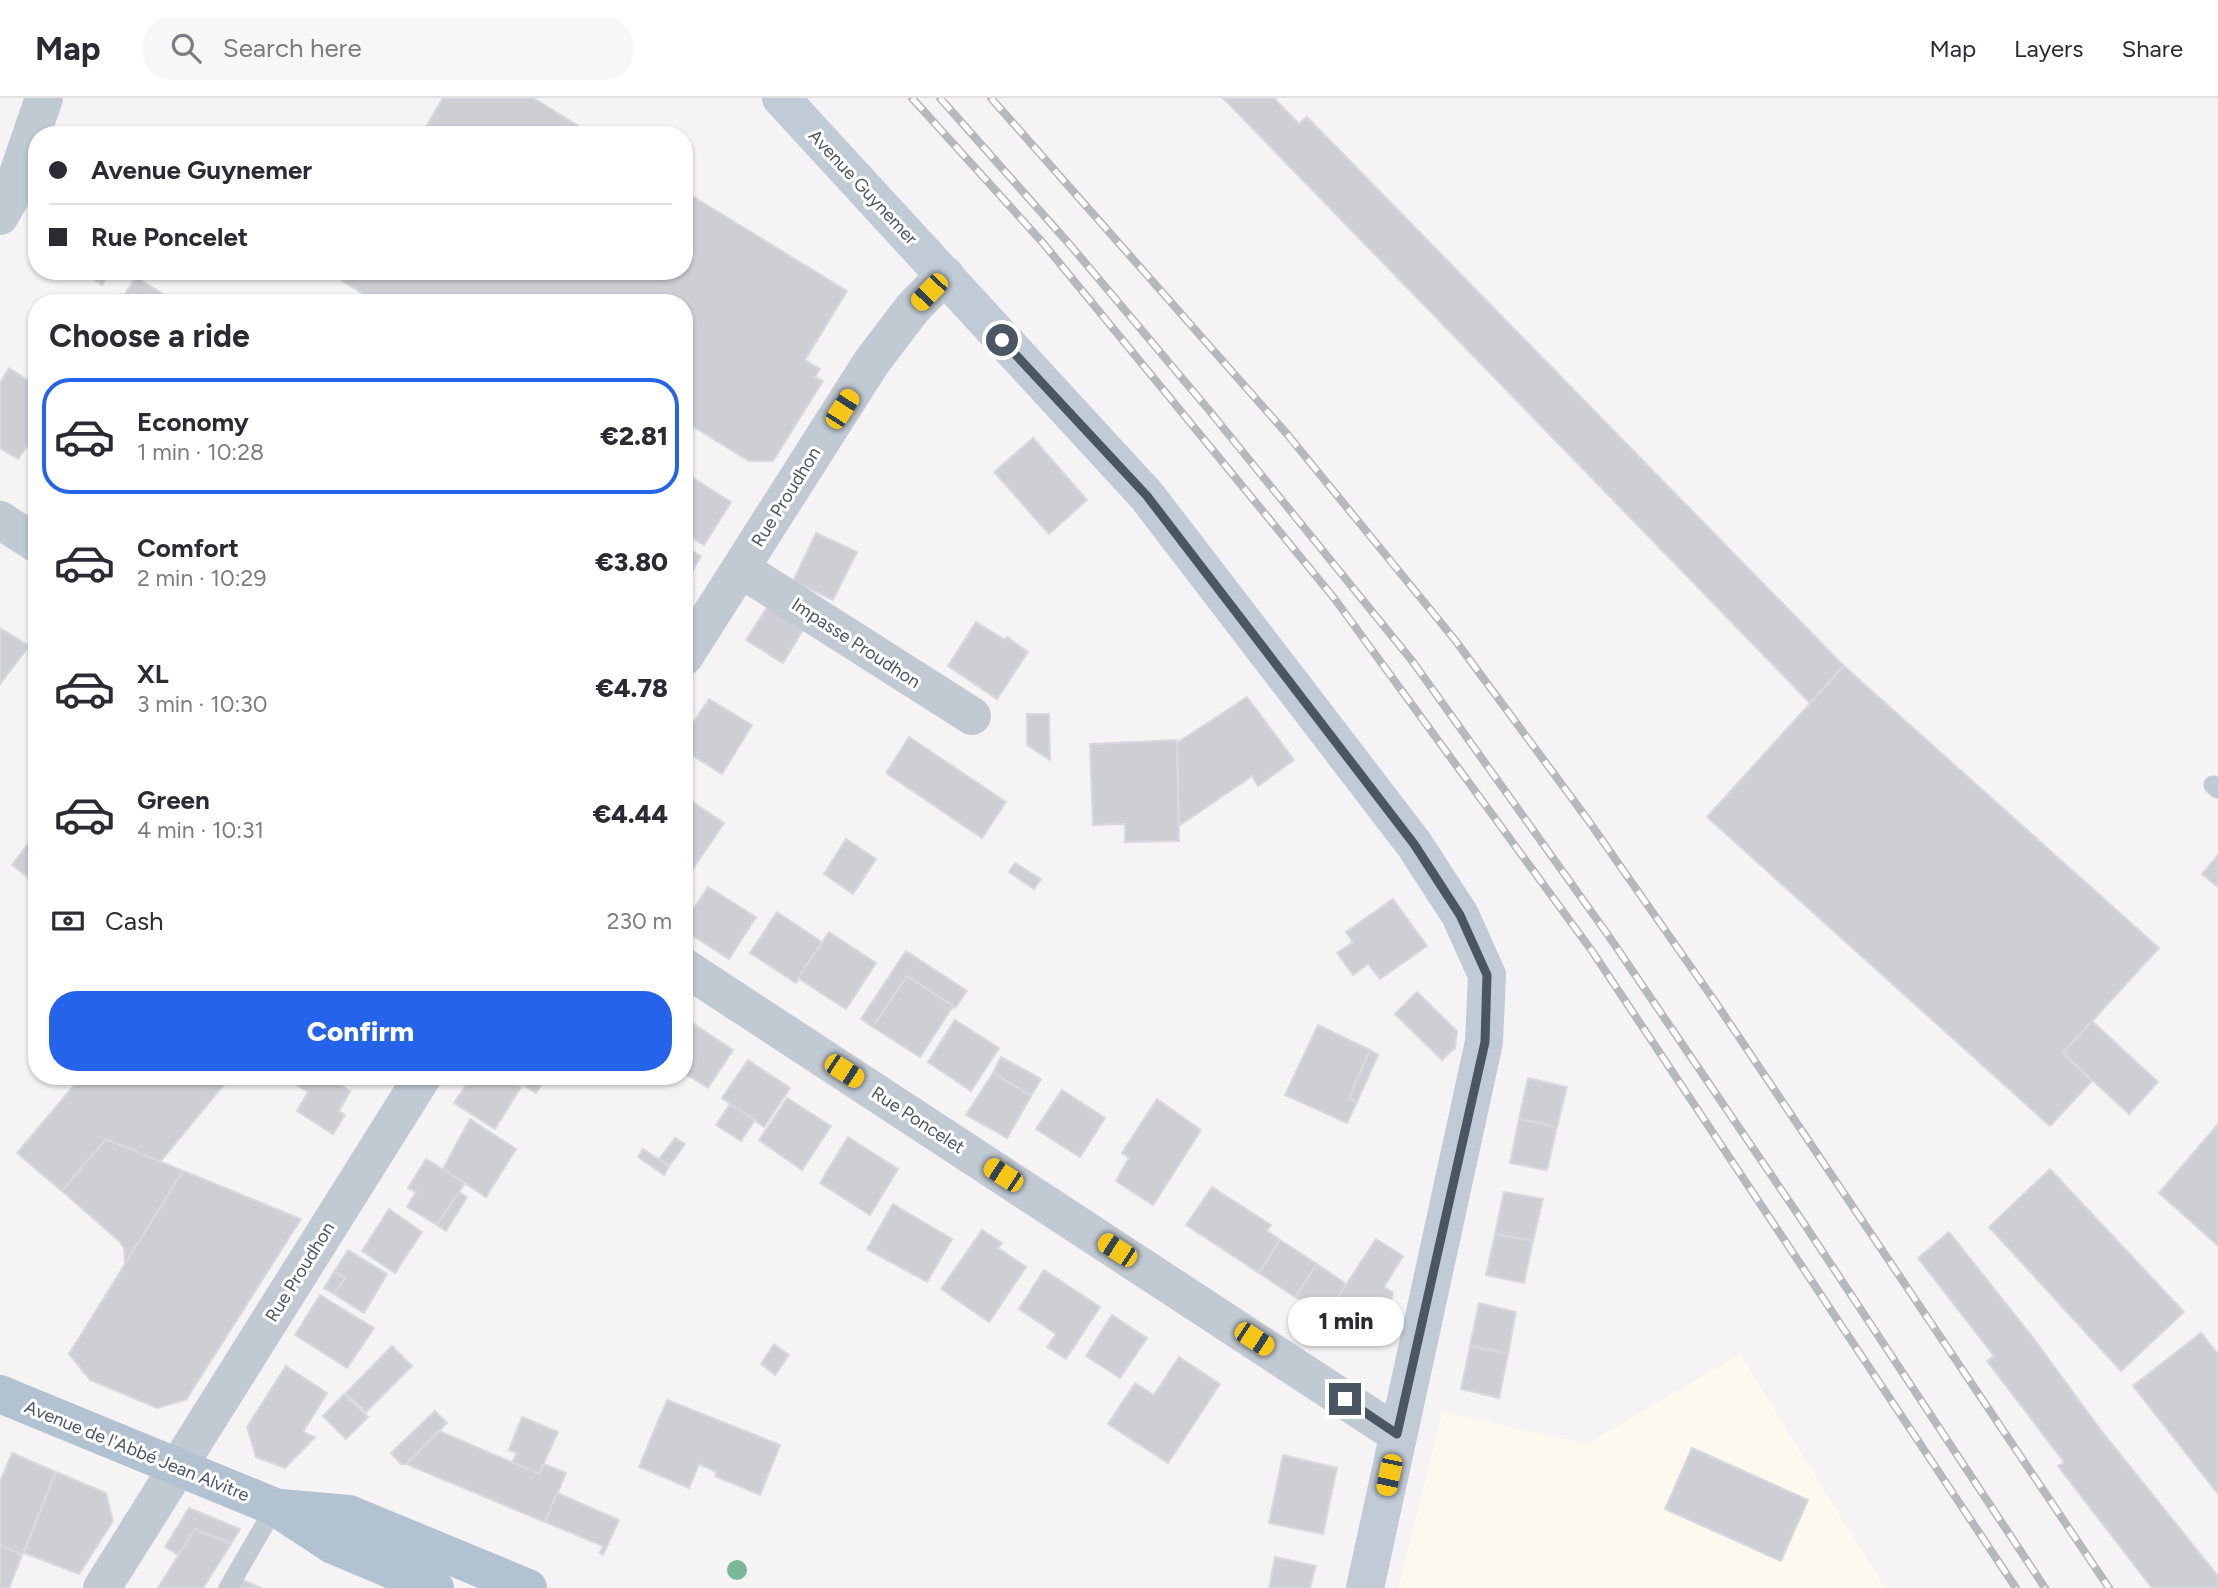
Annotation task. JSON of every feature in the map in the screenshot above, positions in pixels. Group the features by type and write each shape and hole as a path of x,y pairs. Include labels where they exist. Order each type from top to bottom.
{"main road":[{"name":"Avenue Guynemer","path":"780,98 1147,496 1414,844 1460,915 1487,975 1485,1042 1365,1588"},
{"name":"Avenue de l'Abbé Jean Alvitre","path":"0,1394 275,1507 333,1545 435,1588"},
{"name":"Avenue de l'Abbé Jean Alvitre","path":"275,1507 349,1514 528,1588"}],"street":[{"path":"34,126 44,98"},
{"path":"0,216 9,200 28,145"},
{"name":"Rue Proudhon","path":"693,643 871,363 912,309 945,275"},
{"path":"0,520 28,538"},
{"name":"Impasse Proudhon","path":"741,569 972,716"},
{"name":"Rue Poncelet","path":"693,973 1397,1434"},
{"name":"Rue Proudhon","path":"102,1588 417,1085"}],"lane":[{"path":"228,1588 275,1507"}],"shaded area":[{"path":"1740,1354 1885,1588 1398,1588 1442,1412 1587,1444"}],"building":[{"path":"443,98 533,98 578,126 426,126"},
{"path":"1223,98 1274,98 1299,124 1307,117 1844,666 1810,703"},
{"path":"693,197 847,291 805,360 820,369 815,377 823,381 773,461 749,461 693,427 693,294 363,294 341,280 693,280"},
{"path":"134,280 141,280 163,294 125,294"},
{"path":"9,368 28,380 28,445 18,459 0,448 0,383"},
{"path":"1033,438 1087,500 1049,534 994,472"},
{"path":"693,478 731,502 704,545 693,538"},
{"path":"816,533 857,552 833,600 793,581"},
{"path":"693,551 701,556 693,570"},
{"path":"768,606 804,628 783,663 746,640"},
{"path":"976,622 1005,640 1007,637 1028,652 997,699 948,666"},
{"path":"0,628 28,647 0,684"},
{"path":"1844,666 2159,948 2063,1053 2092,1081 2050,1126 1707,817"},
{"path":"1247,697 1294,760 1258,786 1252,776 1179,826 1177,743"},
{"path":"709,699 752,725 722,774 693,756 693,723"},
{"path":"1027,714 1049,714 1050,760 1027,745"},
{"path":"909,737 1006,802 982,838 886,773"},
{"path":"1177,740 1179,841 1125,842 1125,824 1093,825 1090,744"},
{"path":"693,802 724,823 693,869"},
{"path":"846,839 876,859 853,894 824,874"},
{"path":"28,844 28,877 12,865"},
{"path":"2218,855 2218,887 2202,874"},
{"path":"1015,863 1041,879 1034,889 1009,872"},
{"path":"708,887 756,917 729,959 693,936 693,910"},
{"path":"1393,899 1427,946 1380,979 1368,964 1353,975 1337,953 1353,942 1346,932"},
{"path":"777,912 822,942 796,983 750,953"},
{"path":"829,932 876,963 846,1009 798,978"},
{"path":"906,951 967,991 955,1008 907,976 873,1027 861,1019"},
{"path":"907,976 953,1006 920,1057 873,1027"},
{"path":"1417,992 1457,1031 1455,1048 1442,1060 1395,1014"},
{"path":"955,1020 999,1048 971,1091 928,1062"},
{"path":"2092,1021 2158,1082 2129,1114 2063,1053"},
{"path":"693,1025 733,1050 708,1088 693,1079"},
{"path":"1318,1025 1370,1050 1349,1098 1357,1102 1347,1123 1285,1095"},
{"path":"1370,1050 1378,1055 1357,1102 1349,1098"},
{"path":"1001,1057 1041,1079 1031,1096 993,1073"},
{"path":"748,1060 790,1088 764,1127 722,1098"},
{"path":"993,1073 1031,1096 1007,1138 966,1115"},
{"path":"1528,1078 1567,1087 1557,1127 1519,1119"},
{"path":"74,1085 224,1085 160,1162 106,1139 62,1191 17,1153"},
{"path":"297,1085 340,1085 350,1091 339,1111 345,1115 333,1134 297,1111 308,1092"},
{"path":"466,1085 521,1087 495,1129 454,1103"},
{"path":"524,1085 541,1085 536,1093"},
{"path":"1062,1090 1105,1118 1080,1157 1036,1129"},
{"path":"787,1098 831,1126 802,1170 759,1140"},
{"path":"1157,1099 1201,1130 1153,1205 1116,1181 1129,1158 1122,1153"},
{"path":"730,1104 755,1120 741,1141 716,1125"},
{"path":"470,1119 516,1149 486,1197 443,1169"},
{"path":"1519,1119 1557,1127 1547,1170 1510,1163"},
{"path":"2218,1124 2218,1246 2159,1193"},
{"path":"848,1137 898,1169 870,1215 820,1183"},
{"path":"675,1138 685,1144 669,1166 659,1159"},
{"path":"106,1139 183,1171 125,1264 124,1248 119,1241 62,1191"},
{"path":"643,1149 669,1166 664,1175 638,1157"},
{"path":"426,1159 465,1183 437,1225 407,1207 416,1192 408,1188"},
{"path":"2050,1169 2184,1312 2121,1371 1989,1227"},
{"path":"183,1171 301,1219 186,1400 157,1408 90,1380 69,1354"},
{"path":"1212,1187 1271,1225 1267,1231 1280,1240 1259,1273 1186,1225"},
{"path":"459,1192 467,1197 446,1231 437,1225"},
{"path":"1504,1192 1543,1199 1533,1241 1495,1234"},
{"path":"893,1204 952,1239 927,1282 867,1249"},
{"path":"389,1209 422,1232 395,1273 362,1251"},
{"path":"982,1230 1002,1243 998,1248 1026,1267 989,1322 941,1289"},
{"path":"1949,1232 2031,1335 2103,1433 2218,1576 2218,1588 2152,1588 2058,1466 2064,1462 1987,1361 1994,1356 1918,1258"},
{"path":"1495,1234 1533,1241 1524,1283 1486,1275"},
{"path":"1376,1239 1403,1256 1384,1287 1393,1293 1382,1339 1363,1343 1325,1317"},
{"path":"1280,1240 1317,1264 1295,1297 1259,1273"},
{"path":"348,1250 387,1274 364,1313 334,1294 345,1278 334,1272"},
{"path":"1317,1264 1346,1284 1325,1317 1295,1297"},
{"path":"1044,1270 1100,1307 1066,1359 1047,1347 1056,1334 1019,1309"},
{"path":"334,1272 345,1278 334,1294 324,1288"},
{"path":"320,1295 374,1328 347,1368 295,1335"},
{"path":"1479,1303 1516,1312 1508,1354 1470,1346"},
{"path":"1112,1315 1147,1338 1120,1378 1086,1356"},
{"path":"2201,1333 2218,1354 2218,1494 2133,1386"},
{"path":"774,1344 789,1355 775,1375 761,1364"},
{"path":"392,1346 412,1366 366,1412 346,1393"},
{"path":"1470,1346 1508,1354 1499,1398 1461,1389"},
{"path":"1179,1357 1220,1384 1168,1463 1108,1424 1135,1383 1154,1395"},
{"path":"286,1366 327,1393 303,1432 315,1437 285,1468 256,1457 247,1427"},
{"path":"344,1394 368,1417 346,1439 323,1416"},
{"path":"667,1400 780,1445 760,1495 715,1476 717,1472 699,1464 689,1488 639,1467"},
{"path":"435,1411 447,1423 406,1464 401,1464 391,1453"},
{"path":"522,1417 558,1432 539,1474 512,1463 517,1453 509,1450"},
{"path":"439,1431 539,1474 544,1464 566,1473 545,1522 406,1464"},
{"path":"1692,1448 1808,1500 1781,1561 1665,1509"},
{"path":"12,1453 56,1472 22,1555 0,1545 0,1482"},
{"path":"1283,1455 1337,1468 1323,1534 1269,1523"},
{"path":"56,1472 106,1493 113,1521 79,1574 24,1553"},
{"path":"557,1493 619,1520 603,1555 600,1553 603,1546 545,1522"},
{"path":"189,1508 240,1529 231,1544 195,1529 178,1555 165,1547"},
{"path":"195,1529 231,1544 203,1588 158,1588"},
{"path":"0,1545 22,1555 9,1588 0,1588"},
{"path":"1275,1557 1316,1566 1310,1588 1269,1588"},
{"path":"241,1579 261,1588 238,1588"}],"railway":[{"path":"912,98 1043,243 1334,598 1592,951 2016,1588"},
{"path":"940,98 1071,246 1208,409 1413,662 1608,935 1795,1210 2045,1588"},
{"path":"991,98 1287,434 1455,640 1588,820 1716,1003 2109,1588"}],"route":[{"path":"1002,340 1147,496 1414,844 1460,915 1487,975 1485,1042 1397,1434 1345,1399"}]}
